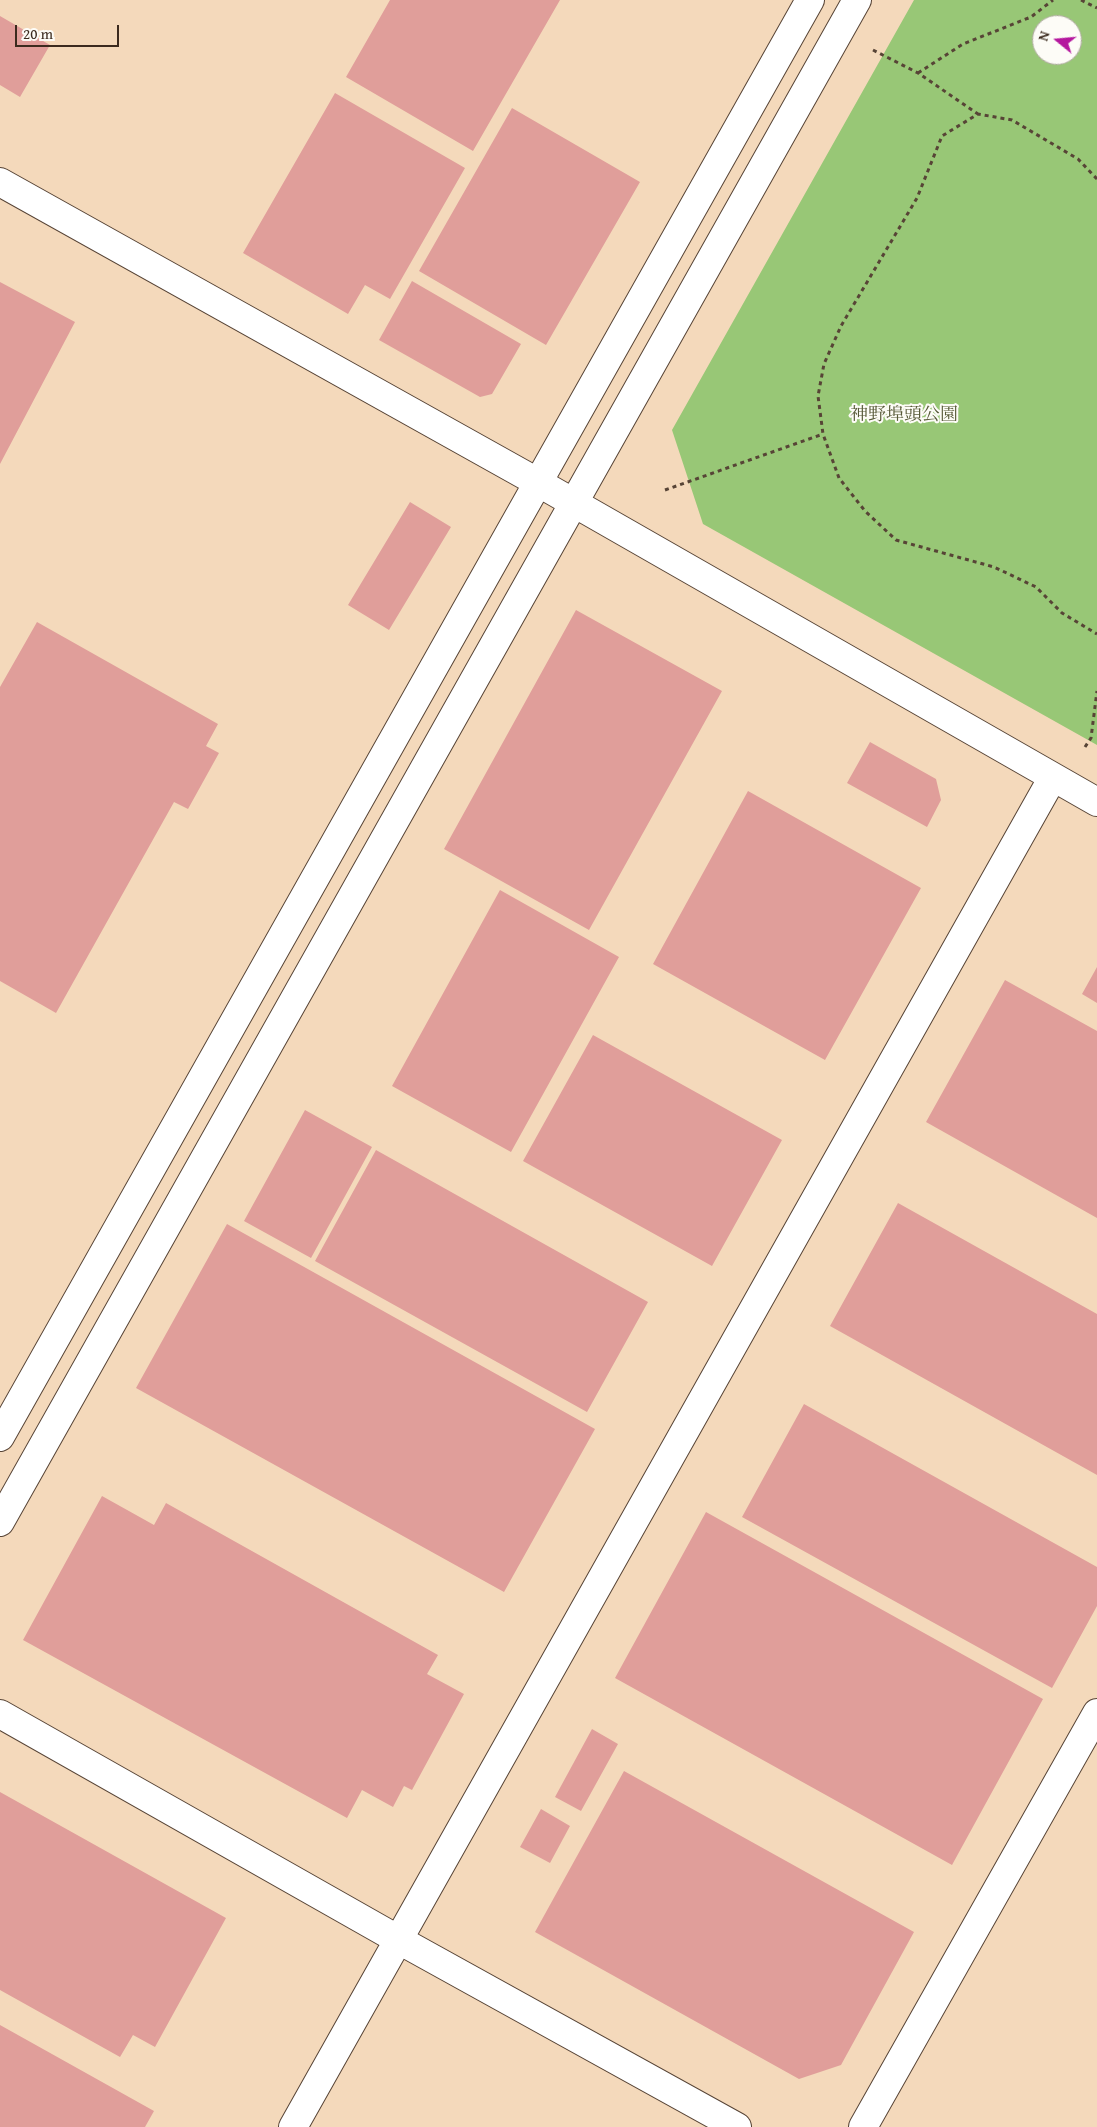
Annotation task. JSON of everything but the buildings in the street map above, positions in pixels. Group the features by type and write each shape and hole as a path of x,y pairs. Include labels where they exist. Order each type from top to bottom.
{"street":[{"path":"0,1437 810,0"},
{"path":"0,1522 857,0"},
{"path":"0,182 539,483 1097,802"},
{"path":"293,2127 1053,778"},
{"path":"862,2127 1097,1713"},
{"path":"0,1714 399,1940 737,2127"}],"path":[{"path":"918,73 963,44 1031,17 1053,0"},
{"path":"1081,0 1097,8"},
{"path":"873,50 918,73 978,114 1012,120 1078,159 1097,179"},
{"path":"978,114 942,136 918,198 841,326 824,364 818,396 823,434 839,478 865,511 896,540 994,567 1036,587 1062,613 1097,634"},
{"path":"666,490 823,434"},
{"path":"1085,747 1091,738 1097,691"}],"green space":[{"name":"神野埠頭公園","path":"914,0 1097,0 1097,745 703,524 672,430"}]}
